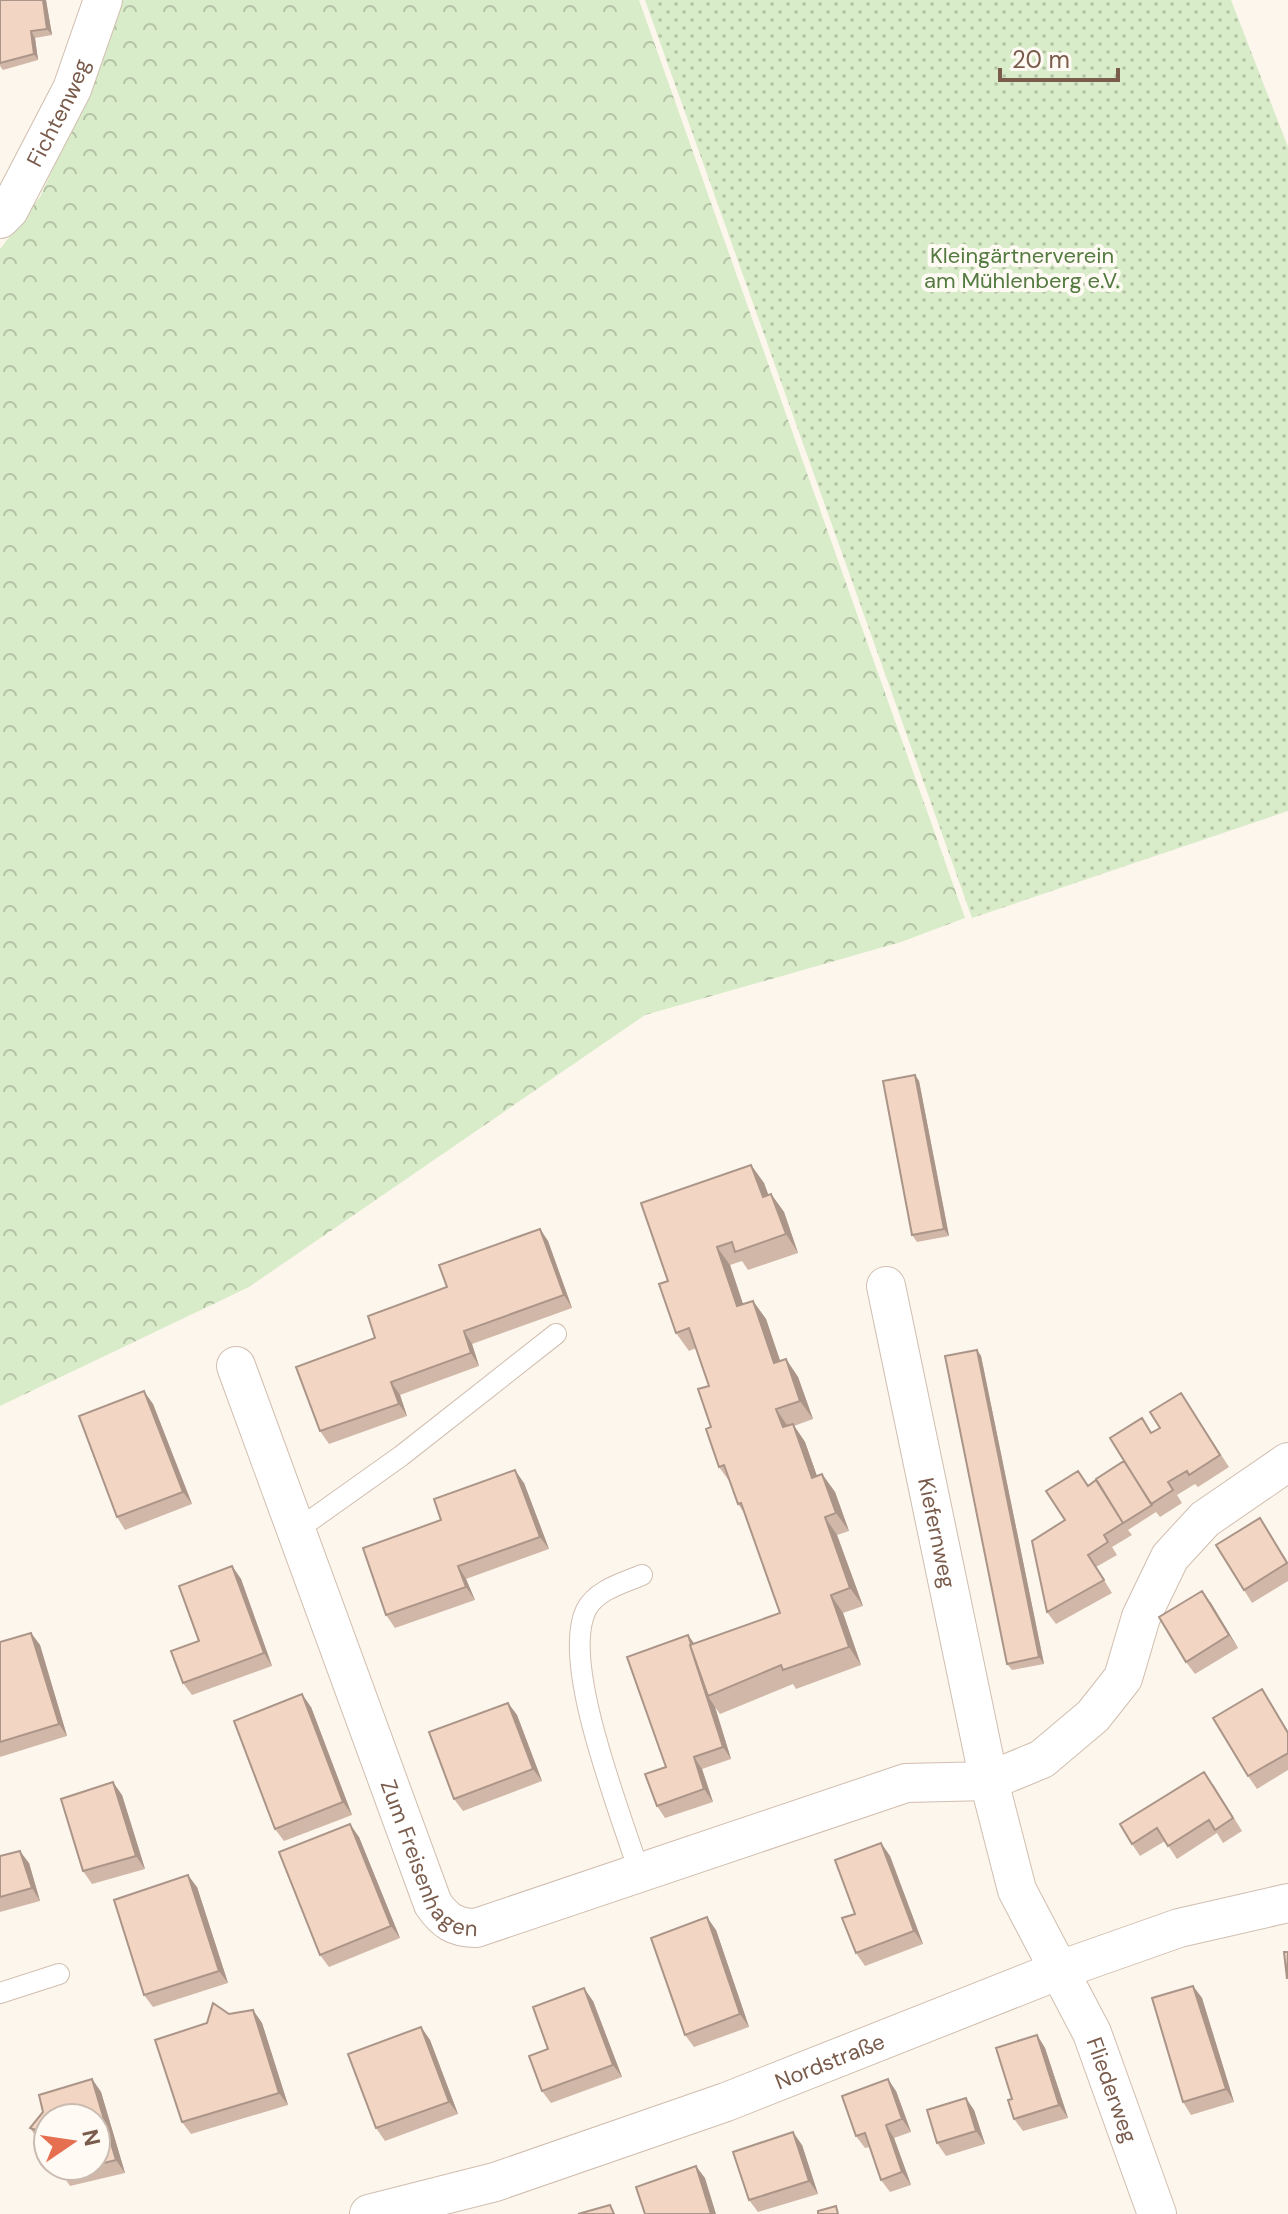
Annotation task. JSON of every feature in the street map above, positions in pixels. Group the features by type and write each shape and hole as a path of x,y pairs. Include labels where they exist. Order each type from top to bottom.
{"street":[{"name":"Fichtenweg","path":"0,219 9,210 72,89 103,0"},
{"name":"Kiefernweg","path":"886,1286 989,1781 1017,1890 1057,1971"},
{"name":"Zum Freisenhagen","path":"236,1366 433,1904 445,1920 461,1928 476,1928 906,1783 989,1781"},
{"path":"989,1781 1042,1759 1093,1716 1123,1678 1141,1617 1170,1557 1205,1519 1288,1462"},
{"name":"Nordstraße","path":"369,2214 495,2182 726,2102 1057,1971 1179,1928 1288,1903"},
{"name":"Fliederweg","path":"1057,1971 1092,2033 1157,2214"}],"lane":[{"path":"297,1530 401,1456 556,1334"},
{"path":"640,1875 580,1679 580,1643 586,1610 602,1593 642,1575"},
{"path":"0,1993 59,1974"}],"green space":[{"path":"117,0 639,0 965,918 901,942 645,1015 249,1287 0,1406 0,249 40,197 88,92"},
{"name":"Kleingärtnerverein am Mühlenberg e.V.","path":"645,0 1231,0 1288,147 1288,811 972,918"}],"building":[{"path":"0,0 43,0 47,29 31,31 34,54 0,63"},
{"path":"915,1075 944,1229 912,1235 883,1081"},
{"path":"751,1165 763,1197 771,1194 786,1234 735,1252 732,1242 717,1247 737,1306 753,1301 774,1363 786,1359 800,1401 776,1409 783,1427 793,1424 812,1478 822,1474 836,1513 825,1517 850,1588 831,1595 849,1647 783,1670 781,1665 708,1696 690,1645 780,1613 741,1503 738,1504 724,1465 719,1467 706,1429 711,1427 698,1389 709,1386 689,1328 676,1333 659,1284 668,1281 641,1203"},
{"path":"540,1229 564,1295 464,1331 471,1353 391,1382 399,1404 320,1431 296,1367 375,1338 368,1316 447,1287 439,1265"},
{"path":"977,1350 1039,1657 1007,1664 945,1356"},
{"path":"144,1391 183,1492 117,1517 79,1416"},
{"path":"1181,1393 1220,1455 1189,1475 1187,1471 1168,1482 1173,1490 1151,1504 1110,1438 1142,1418 1151,1433 1160,1428 1150,1412"},
{"path":"1124,1461 1152,1505 1123,1523 1096,1479"},
{"path":"515,1470 540,1537 458,1566 466,1587 386,1615 363,1548 441,1520 434,1499"},
{"path":"1078,1471 1088,1486 1096,1480 1123,1523 1104,1535 1108,1542 1088,1555 1104,1580 1047,1612 1032,1541 1065,1520 1046,1491"},
{"path":"1260,1518 1287,1563 1244,1590 1216,1545"},
{"path":"232,1566 264,1653 183,1683 171,1651 199,1641 179,1586"},
{"path":"1202,1591 1229,1635 1186,1662 1159,1617"},
{"path":"31,1633 59,1724 0,1742 0,1642"},
{"path":"688,1635 723,1747 694,1757 704,1789 657,1806 645,1774 666,1767 627,1657"},
{"path":"1262,1689 1288,1733 1288,1753 1248,1776 1213,1718"},
{"path":"302,1694 343,1802 275,1829 234,1721"},
{"path":"508,1703 533,1769 454,1799 429,1732"},
{"path":"1204,1772 1233,1818 1215,1830 1209,1820 1168,1846 1157,1828 1132,1844 1120,1824"},
{"path":"113,1782 136,1856 83,1871 61,1799"},
{"path":"350,1824 391,1926 320,1955 279,1852"},
{"path":"881,1843 914,1931 856,1953 842,1918 855,1914 835,1860"},
{"path":"20,1851 32,1888 0,1897 0,1856"},
{"path":"188,1875 219,1971 144,1995 114,1900"},
{"path":"707,1917 740,2014 685,2035 651,1938"},
{"path":"1284,1952 1288,1952 1287,1979"},
{"path":"1193,1986 1226,2089 1183,2102 1152,1998"},
{"path":"584,1988 613,2065 542,2091 529,2056 548,2049 533,2007"},
{"path":"213,2003 229,2014 253,2010 279,2093 182,2122 155,2040 207,2023"},
{"path":"421,2027 449,2102 376,2128 348,2054"},
{"path":"1037,2035 1059,2105 1014,2119 1008,2100 1012,2099 996,2048"},
{"path":"92,2079 99,2102 41,2102 39,2095"},
{"path":"888,2079 902,2119 886,2125 902,2172 881,2180 865,2133 856,2136 842,2096"},
{"path":"966,2098 976,2131 937,2143 927,2110"},
{"path":"793,2132 809,2181 749,2200 733,2152"},
{"path":"696,2166 711,2214 645,2214 636,2187"},
{"path":"610,2205 614,2214 578,2214"},
{"path":"836,2206 838,2214 818,2214 818,2211"}]}
